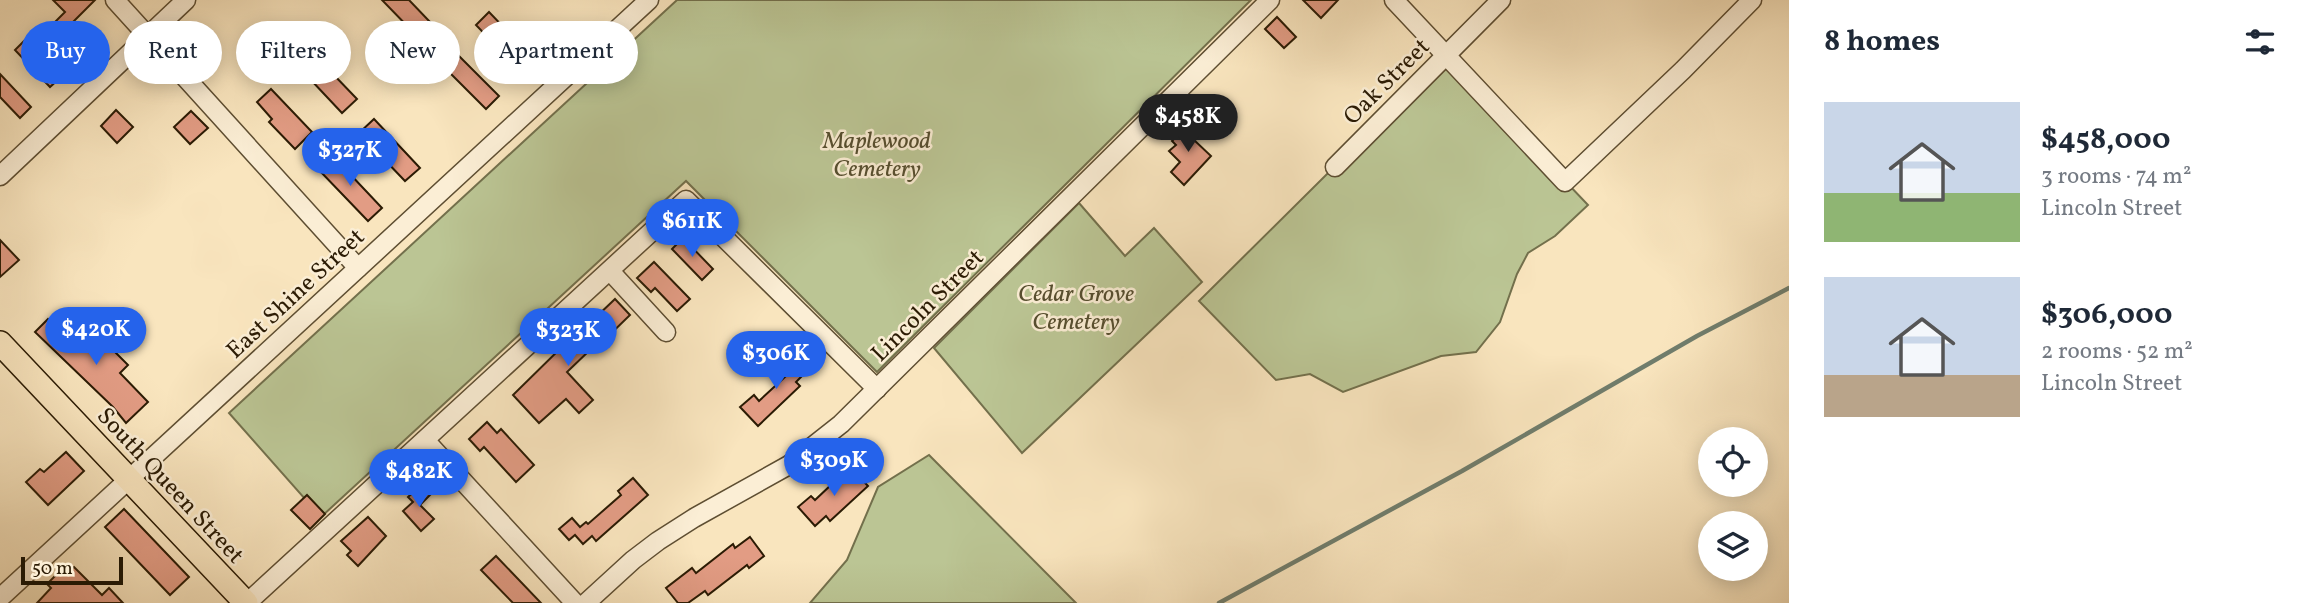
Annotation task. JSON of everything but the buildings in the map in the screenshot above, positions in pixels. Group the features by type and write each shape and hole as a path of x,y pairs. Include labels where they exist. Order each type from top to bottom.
{"main road":[{"name":"South Queen Street","path":"0,343 246,603"}],"street":[{"path":"115,0 134,21"},
{"path":"164,21 186,0"},
{"name":"East Shine Street","path":"0,598 649,0"},
{"name":"Lincoln Street","path":"586,603 658,541 789,465 841,424 1270,0"},
{"path":"1394,0 1565,182 1752,0"},
{"name":"Oak Street","path":"1335,167 1501,0"},
{"path":"0,176 124,59"},
{"path":"191,84 358,268"},
{"path":"246,603 686,200 877,389"},
{"path":"610,271 666,332"},
{"path":"425,440 575,603"}],"green space":[{"name":"Maplewood Cemetery","path":"677,0 1251,0 877,372 686,181 321,517 229,413 586,84 638,84 638,36"},
{"path":"1446,56 1588,205 1555,236 1528,253 1517,274 1500,322 1476,352 1441,356 1343,392 1310,374 1276,380 1199,301"},
{"name":"Cedar Grove Cemetery","path":"1079,203 1125,256 1154,228 1202,282 1022,453 934,348"},
{"path":"929,455 1076,603 810,603 847,560 878,487"}],"waterway":[{"path":"1219,603 1462,471 1697,336 1789,288"}]}
